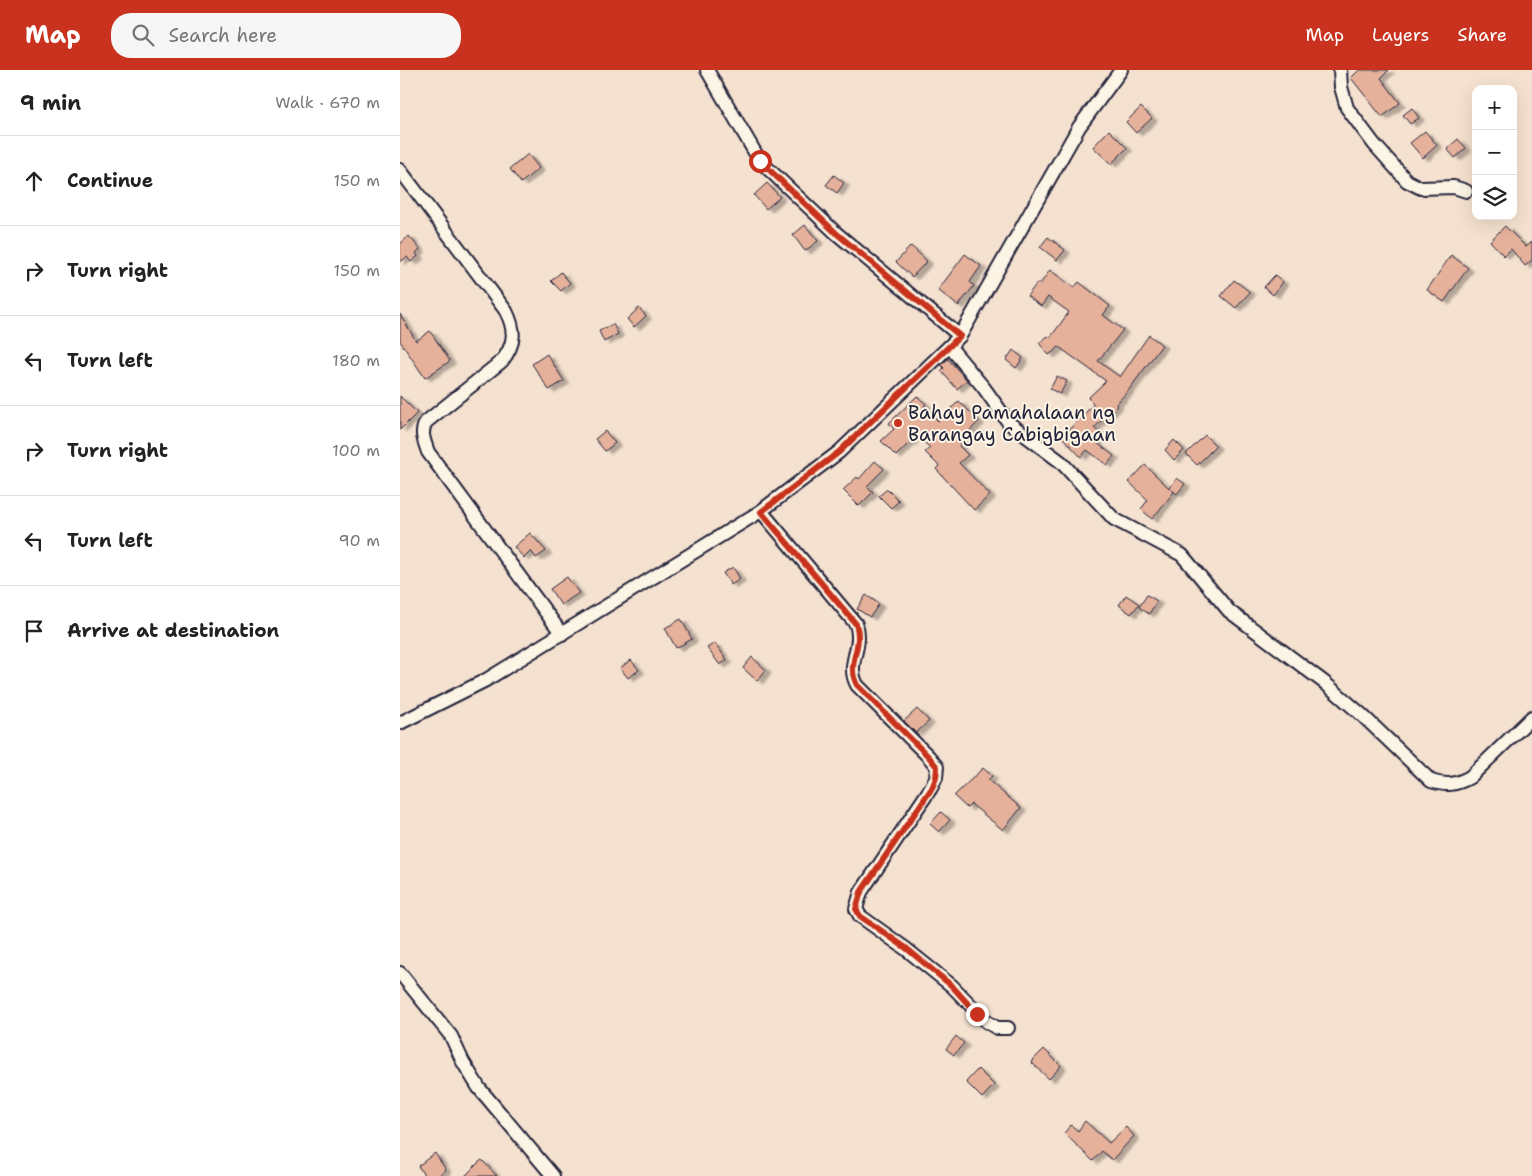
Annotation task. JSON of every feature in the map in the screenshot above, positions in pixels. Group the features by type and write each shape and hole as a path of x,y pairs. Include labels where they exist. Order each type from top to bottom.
{"street":[{"path":"706,70 760,161 836,233 960,336"},
{"path":"400,723 486,680 761,512 839,452 960,336 1079,127 1121,70"},
{"path":"1340,70 1341,87 1348,108 1374,144 1407,181 1421,188 1454,187 1466,191"},
{"path":"400,170 506,311 511,321 513,332 511,349 502,361 426,422 422,436 428,452 562,634"},
{"path":"950,347 1009,422 1029,440 1061,462 1114,519 1182,555 1229,611 1325,683 1362,715 1431,781 1442,785 1452,785 1461,782 1470,776 1532,717"},
{"path":"761,512 856,624 859,634 852,676 857,685 937,767 936,778 932,788 861,892 856,909 860,916 906,948 944,980 987,1022 997,1028 1008,1028"},
{"path":"400,973 451,1036 463,1062 479,1088 553,1176"}],"building":[{"path":"1359,70 1389,70 1381,78 1400,103 1382,117 1351,78"},
{"path":"1141,107 1152,118 1136,133 1126,122"},
{"path":"1412,108 1419,118 1410,124 1403,115"},
{"path":"1109,130 1127,148 1111,164 1093,147"},
{"path":"1425,131 1437,145 1423,158 1410,143"},
{"path":"1458,139 1466,148 1455,158 1447,149"},
{"path":"528,154 539,168 521,183 510,169"},
{"path":"834,175 844,183 837,193 826,185"},
{"path":"767,183 780,197 766,209 754,195"},
{"path":"805,225 818,241 805,251 793,235"},
{"path":"1505,226 1526,247 1532,242 1532,260 1525,266 1511,249 1504,256 1490,241"},
{"path":"409,236 420,249 416,253 418,256 411,262 407,257 400,262 400,244"},
{"path":"1048,237 1065,250 1057,260 1040,247"},
{"path":"911,246 927,261 912,277 896,262"},
{"path":"965,254 981,266 970,282 974,286 958,306 938,290"},
{"path":"1451,255 1468,268 1444,302 1427,290"},
{"path":"1050,270 1074,288 1079,282 1110,306 1103,315 1123,330 1098,361 1120,377 1149,335 1162,345 1116,404 1117,406 1094,428 1102,435 1096,442 1114,456 1107,465 1087,450 1081,457 1062,437 1094,404 1088,398 1106,381 1059,347 1049,355 1039,343 1048,336 1050,338 1069,312 1048,297 1041,306 1027,296 1038,282 1040,284"},
{"path":"561,272 570,283 561,291 551,281"},
{"path":"1275,275 1283,282 1273,295 1264,287"},
{"path":"1234,280 1250,292 1236,308 1221,296"},
{"path":"639,308 646,316 634,327 627,319"},
{"path":"400,314 416,341 430,331 450,361 425,378 400,341"},
{"path":"613,324 618,334 604,342 599,331"},
{"path":"1013,350 1023,358 1016,368 1006,360"},
{"path":"547,354 564,381 549,390 532,364"},
{"path":"948,359 967,380 957,389 941,371 944,368 941,365"},
{"path":"1057,376 1067,381 1060,394 1050,389"},
{"path":"400,396 417,413 400,430"},
{"path":"917,396 926,404 924,406 938,421 959,401 979,421 959,442 961,444 959,446 968,455 959,463 990,495 974,510 936,469 939,466 925,452 930,448 917,435 896,456 881,441 894,429 889,423"},
{"path":"605,431 615,443 605,451 595,439"},
{"path":"1205,435 1216,446 1197,465 1186,454"},
{"path":"1174,440 1184,450 1174,460 1165,450"},
{"path":"875,461 884,469 867,486 873,492 859,506 843,490 857,477 859,479"},
{"path":"1145,465 1169,488 1177,478 1185,484 1177,494 1172,490 1174,492 1152,519 1141,509 1148,500 1129,482"},
{"path":"887,489 899,501 891,508 879,496"},
{"path":"530,533 546,551 536,558 531,551 524,558 514,547"},
{"path":"733,567 740,579 731,585 723,573"},
{"path":"567,577 579,593 561,605 550,589"},
{"path":"866,595 879,604 870,617 857,609"},
{"path":"1126,595 1139,604 1131,614 1119,605"},
{"path":"1147,595 1157,601 1149,614 1139,607"},
{"path":"681,619 692,639 676,648 665,628"},
{"path":"715,643 727,660 720,665 707,648"},
{"path":"752,657 766,670 757,681 743,668"},
{"path":"631,660 639,670 628,678 620,668"},
{"path":"917,709 929,721 916,733 904,721"},
{"path":"983,768 992,776 988,780 1021,808 1003,830 971,804 967,808 954,796"},
{"path":"941,812 950,820 939,832 930,824"},
{"path":"956,1036 964,1043 954,1055 946,1049"},
{"path":"1044,1049 1061,1066 1049,1079 1031,1062"},
{"path":"978,1069 994,1085 982,1098 966,1082"},
{"path":"1085,1121 1109,1143 1126,1127 1134,1136 1112,1160 1102,1151 1093,1161 1064,1133 1071,1125 1078,1131"},
{"path":"435,1153 446,1170 438,1176 425,1176 418,1166"},
{"path":"482,1160 497,1176 465,1176 478,1163"}],"place":[{"name":"Bahay Pamahalaan ng Barangay Cabigbigaan","path":"898,423"}],"route":[{"path":"760,161 836,233 960,336 839,452 761,512 856,624 859,634 852,676 857,685 937,767 936,778 932,788 861,892 856,909 860,916 906,948 952,986 977,1014"}]}
